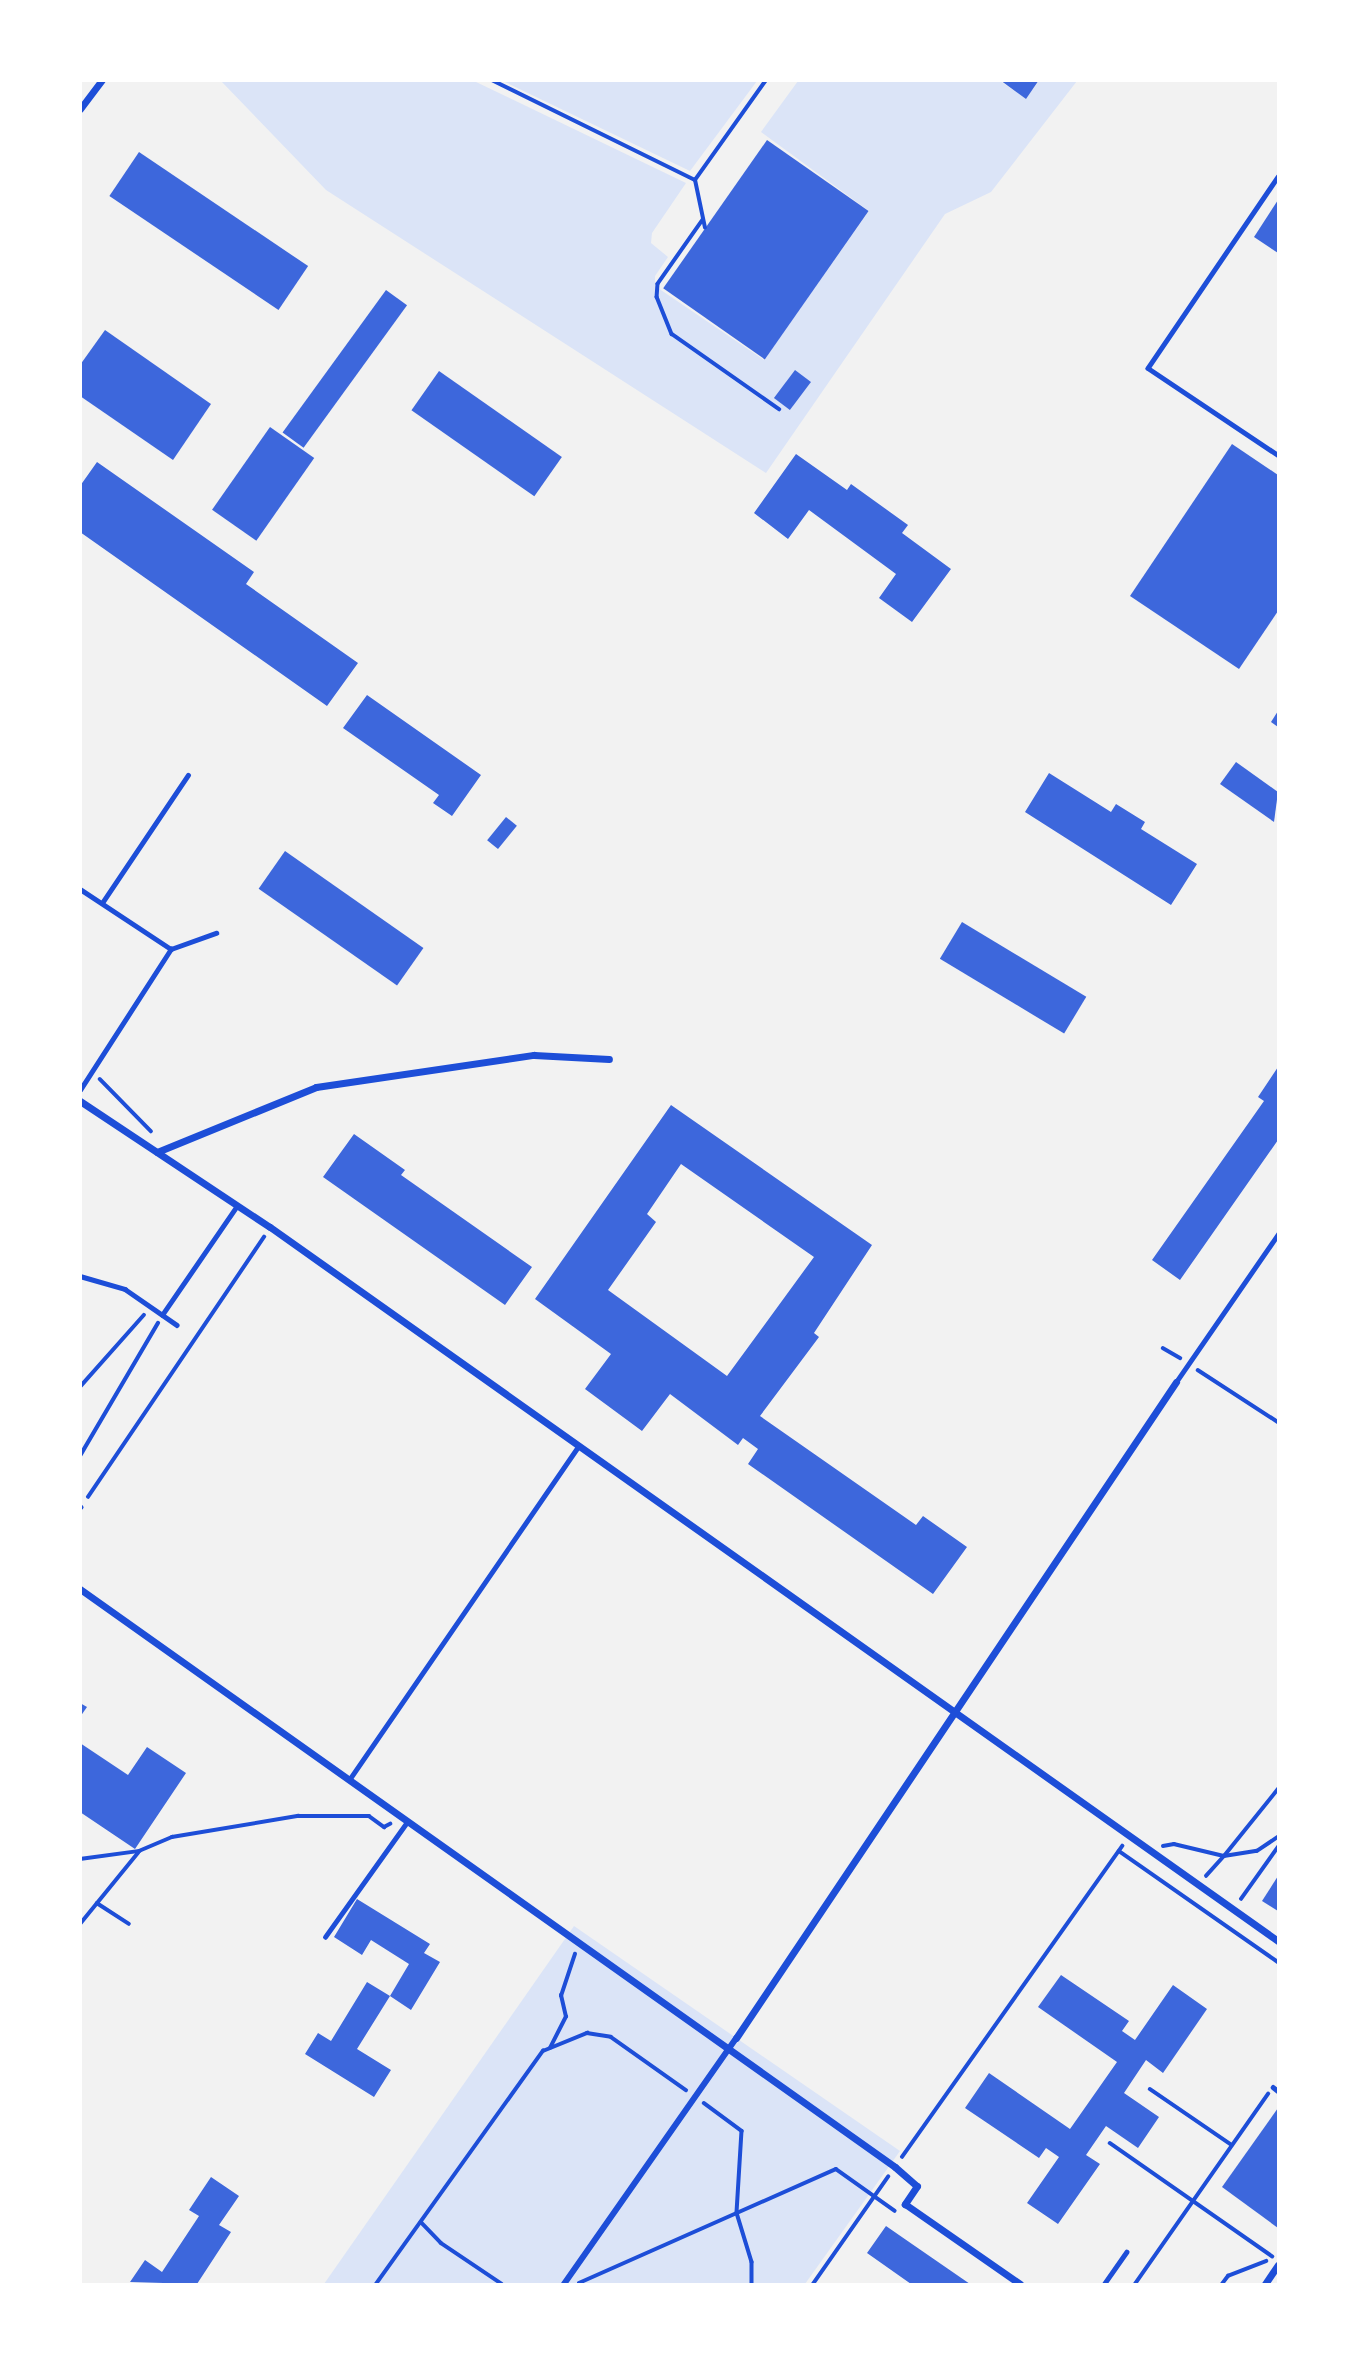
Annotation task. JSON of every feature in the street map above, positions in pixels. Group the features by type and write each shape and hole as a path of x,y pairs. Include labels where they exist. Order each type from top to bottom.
{"street":[{"path":"80,108 102,80"},
{"path":"157,1152 170,1143 316,1087 534,1055 609,1059"},
{"path":"80,1101 271,1227 953,1714 1279,1941"},
{"path":"564,2284 729,2049 1176,1382"},
{"path":"80,1589 895,2167 917,2186 905,2204 1020,2284"},
{"path":"1265,2284 1277,2261"}],"lane":[{"path":"1279,177 1147,368 1279,455"},
{"path":"102,903 188,775"},
{"path":"80,889 171,949"},
{"path":"80,1090 171,949 216,933"},
{"path":"162,1315 237,1205"},
{"path":"1176,1382 1279,1234"},
{"path":"80,1276 125,1289 177,1325"},
{"path":"349,1780 578,1447"},
{"path":"325,1937 407,1821"},
{"path":"1273,2087 1279,2091"},
{"path":"1104,2284 1126,2252"}],"path":[{"path":"492,80 695,180"},
{"path":"705,228 695,180 765,80"},
{"path":"703,220 657,284 657,296 672,334 779,409"},
{"path":"93,1072 154,1135 170,1143"},
{"path":"81,1506 271,1227"},
{"path":"80,1387 150,1307"},
{"path":"80,1456 162,1315"},
{"path":"1163,1348 1279,1422"},
{"path":"1198,1885 1279,1789"},
{"path":"80,1859 139,1851 172,1837 298,1816 369,1816 384,1827 398,1820"},
{"path":"1148,1850 1174,1844 1224,1856 1257,1851 1279,1837"},
{"path":"1224,1924 1279,1847"},
{"path":"80,1924 139,1851"},
{"path":"813,2284 1119,1851 1279,1962"},
{"path":"97,1903 130,1924"},
{"path":"376,2284 550,2048 566,2017 561,1996 577,1949"},
{"path":"550,2048 587,2033 611,2037 742,2131 737,2213 752,2262 752,2284"},
{"path":"1135,2284 1273,2087"},
{"path":"1150,2089 1232,2145"},
{"path":"1110,2143 1277,2261"},
{"path":"576,2284 836,2169 875,2197"},
{"path":"421,2222 441,2243 502,2284"},
{"path":"1222,2284 1228,2276 1277,2261"}],"shaded area":[{"path":"221,81 474,81 686,183 652,233 651,243 668,257 655,276 655,286 764,360 869,211 761,132 798,81 1000,81 1026,99 1039,81 1077,81 991,192 945,214 766,473 326,190"},
{"path":"503,81 757,81 690,171"},
{"path":"574,1926 900,2151 805,2284 324,2284"}],"building":[{"path":"1000,80 1039,80 1026,99"},
{"path":"767,140 869,211 765,359 663,288"},
{"path":"139,152 308,266 278,310 109,196"},
{"path":"1278,200 1278,253 1254,237"},
{"path":"386,290 407,305 304,448 283,432"},
{"path":"105,330 211,404 173,460 80,396 80,365"},
{"path":"795,370 811,382 790,410 774,398"},
{"path":"439,371 562,457 534,496 411,410"},
{"path":"270,427 314,458 256,541 212,510"},
{"path":"1232,444 1278,475 1278,611 1239,669 1130,596"},
{"path":"796,454 847,490 851,484 908,525 902,533 951,569 912,622 879,598 896,574 809,510 788,539 754,513"},
{"path":"97,462 254,572 246,584 358,663 327,706 80,532 80,486"},
{"path":"367,695 481,775 452,816 433,803 439,795 343,728"},
{"path":"1278,711 1278,727 1271,722"},
{"path":"1236,762 1278,792 1274,822 1220,784"},
{"path":"1049,773 1111,812 1116,804 1145,822 1141,829 1197,864 1171,905 1025,812"},
{"path":"506,817 517,826 498,849 487,840"},
{"path":"285,851 423,948 397,986 259,889"},
{"path":"962,922 1086,997 1064,1034 940,959"},
{"path":"1278,1067 1278,1140 1180,1280 1152,1260 1264,1101 1258,1097"},
{"path":"671,1105 872,1245 814,1333 819,1337 760,1416 916,1525 923,1516 967,1547 933,1594 748,1464 758,1449 743,1438 738,1445 670,1394 642,1431 585,1389 611,1354 535,1299","holes":["681,1164 814,1257 727,1376 608,1290 656,1222 647,1214"]},
{"path":"354,1134 405,1170 401,1175 532,1267 505,1305 323,1177"},
{"path":"80,1703 87,1707 80,1717"},
{"path":"80,1743 128,1775 147,1747 186,1773 135,1849 80,1812"},
{"path":"1278,1876 1278,1911 1262,1901"},
{"path":"357,1899 430,1944 424,1953 440,1962 411,2010 390,1996 409,1964 371,1940 362,1955 334,1937"},
{"path":"1061,1975 1129,2021 1122,2031 1135,2040 1173,1985 1207,2009 1163,2073 1146,2060 1124,2093 1159,2117 1138,2148 1106,2126 1086,2155 1100,2164 1058,2224 1027,2203 1059,2157 1046,2148 1039,2158 965,2108 989,2073 1070,2129 1117,2062 1038,2007"},
{"path":"367,1982 390,1996 357,2049 391,2070 374,2097 305,2054 318,2033 331,2041"},
{"path":"1278,2108 1278,2228 1222,2187"},
{"path":"211,2177 239,2196 219,2225 231,2232 197,2284 130,2282 145,2260 162,2272 199,2216 189,2210"},
{"path":"886,2226 970,2284 911,2284 867,2253"}]}
